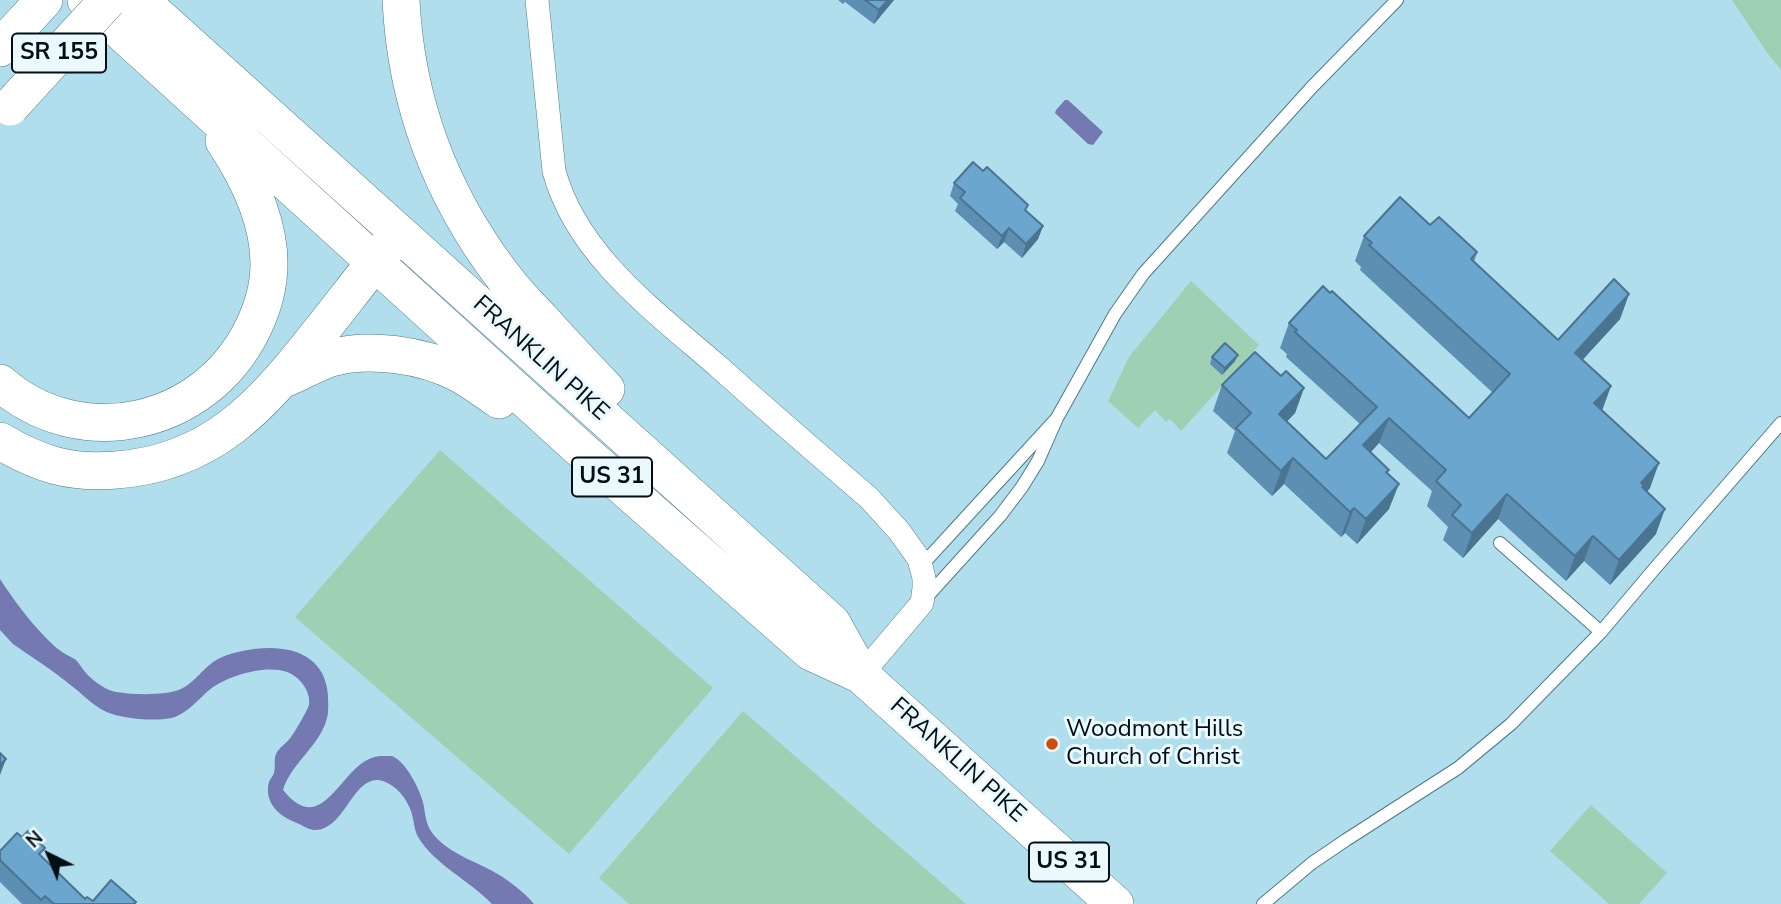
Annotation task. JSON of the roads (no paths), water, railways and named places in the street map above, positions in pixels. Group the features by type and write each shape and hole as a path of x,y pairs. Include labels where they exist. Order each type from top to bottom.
{"main road":[{"path":"0,48 44,0"},
{"name":"US 31","path":"86,0 184,91"},
{"name":"SR 155","path":"3,116 108,0"},
{"name":"FRANKLIN PIKE","path":"140,0 832,624 862,675 1115,904"},
{"path":"401,0 405,55 420,116 437,162 470,228 511,286 608,391 718,520"},
{"path":"0,383 29,404 50,413 90,423 130,421 153,416 190,400 220,376 247,341 258,318 267,285 268,245 262,219 251,188 227,145 184,91"},
{"name":"FRANKLIN PIKE","path":"184,91 811,652 862,675"},
{"path":"0,441 38,461 60,468 108,471 156,464 205,444 226,431 264,400 399,232"},
{"path":"282,380 329,359 345,355 382,354 436,363 459,374 497,399 692,548"}],"street":[{"path":"537,0 552,161 561,194 582,234 617,276 659,315 869,498 899,531 922,565 922,603 862,675"}],"lane":[{"path":"922,603 1000,516 1022,487 1038,461 1056,418 1115,314 1143,274 1312,87 1397,0"},
{"path":"922,565 1056,418"},
{"path":"1263,904 1312,863 1376,819 1432,786 1466,762 1511,724 1601,632 1781,423"},
{"path":"1500,543 1601,632"}],"water":[{"path":"1065,100 1103,132 1093,145 1088,144 1055,113"},
{"path":"0,579 45,637 76,660 94,681 112,691 147,694 175,691 186,686 218,659 245,651 280,648 304,655 321,671 326,682 328,715 318,737 292,771 283,790 298,804 311,807 322,803 367,760 392,756 402,763 414,781 433,834 456,853 501,876 534,904 492,904 425,847 418,837 404,797 397,789 383,781 364,785 334,822 325,828 311,829 277,811 268,793 276,755 293,734 309,705 306,690 292,674 268,669 235,676 215,686 189,709 175,717 144,719 112,714 96,706 13,644 0,630"}],"place":[{"name":"Woodmont Hills Church of Christ","path":"1052,744"}]}
